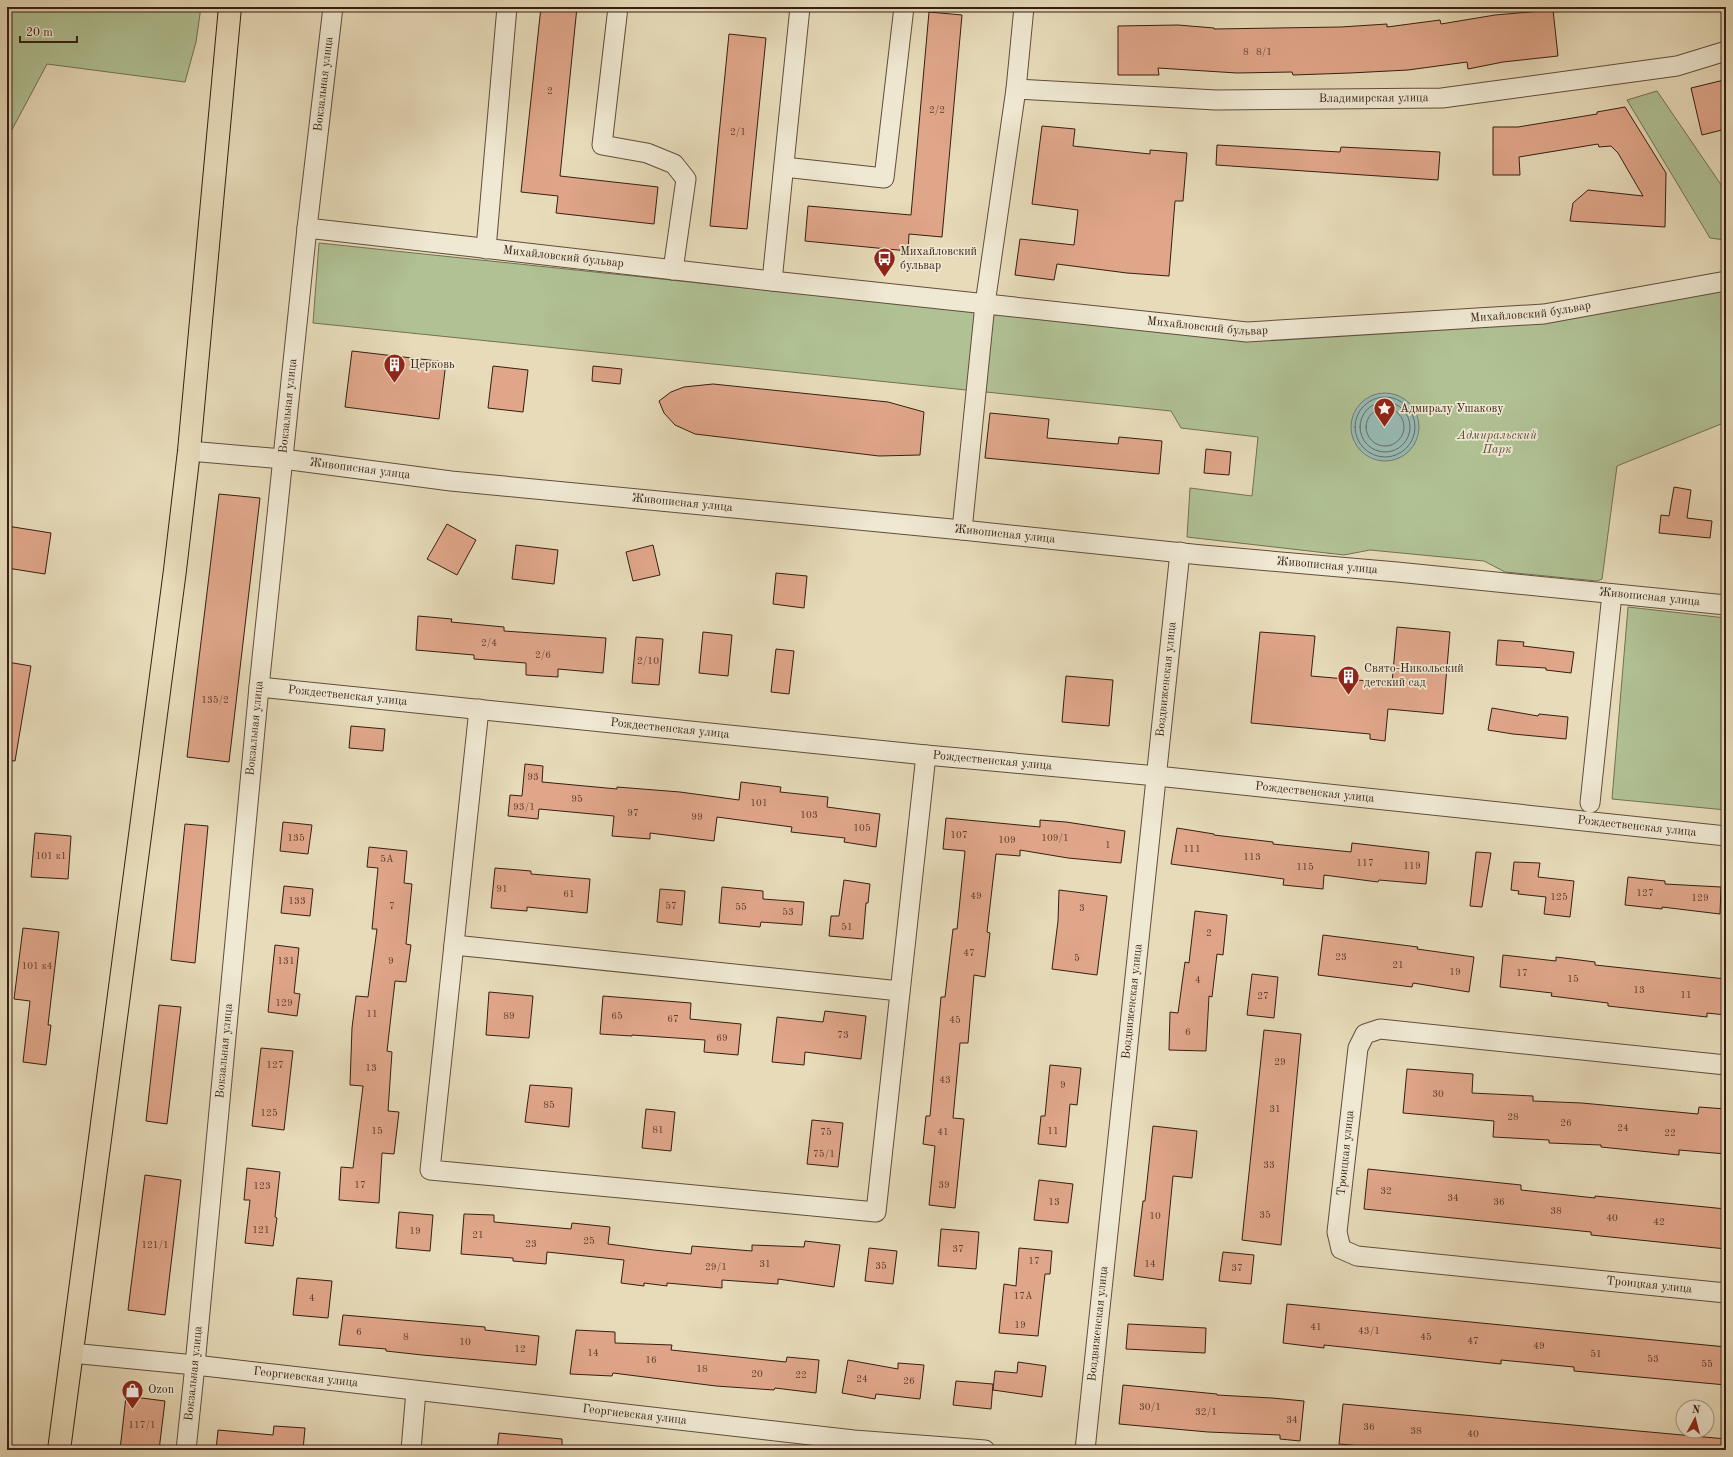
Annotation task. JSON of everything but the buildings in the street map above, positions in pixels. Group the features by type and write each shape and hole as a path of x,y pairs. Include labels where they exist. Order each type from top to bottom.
{"main road":[{"path":"59,1450 175,570 189,451 230,10"}],"street":[{"name":"Вокзальная улица","path":"186,1450 259,687 307,228 333,7"},
{"path":"486,249 507,7"},
{"path":"618,7 602,145 647,153 674,164 686,179 673,270"},
{"path":"772,281 800,7"},
{"path":"784,167 884,178 904,7"},
{"path":"962,530 985,304 1016,89 1024,7"},
{"name":"Владимирская улица","path":"1016,89 1216,100 1442,98 1677,66 1726,51"},
{"name":"Михайловский бульвар","path":"307,228 772,281 1247,332 1544,314 1726,281"},
{"name":"Живописная улица","path":"189,451 283,459 451,481 1726,605"},
{"name":"Воздвиженская улица","path":"1085,1450 1180,552"},
{"path":"1590,802 1612,594"},
{"name":"Рождественская улица","path":"259,687 926,755 1157,776 1726,836"},
{"path":"479,709 430,1170 876,1212 926,755"},
{"path":"454,945 900,991"},
{"name":"Троицкая улица","path":"1726,1065 1380,1029 1365,1034 1358,1048 1337,1232 1341,1249 1358,1256 1726,1293"},
{"name":"Георгиевская улица","path":"71,1353 195,1365 853,1445 985,1450"},
{"path":"411,1450 416,1391"}],"green space":[{"path":"7,7 201,7 196,42 185,82 47,64 7,139"},
{"path":"1657,91 1726,192 1725,240 1710,238 1627,100"},
{"name":"Адмиральский Парк","path":"319,243 1241,340 1726,287 1726,422 1617,466 1602,579 1597,581 1505,572 1484,561 1370,550 1344,555 1187,537 1190,488 1252,496 1258,437 1181,428 1171,411 313,323"},
{"path":"1628,607 1726,618 1726,810 1612,799"}],"water":[{"path":"1385,393 1398,396 1409,403 1416,414 1419,427 1416,440 1409,451 1398,458 1385,461 1372,458 1361,451 1354,440 1351,427 1354,414 1361,403 1372,396"}],"place":[{"name":"Михайловский бульвар","path":"884,278"},
{"name":"Церковь","path":"395,384"},
{"name":"Адмиралу Ушакову","path":"1385,428"},
{"name":"Свято-Никольский детский сад","path":"1349,696"},
{"name":"Ozon","path":"132,1410"}]}
